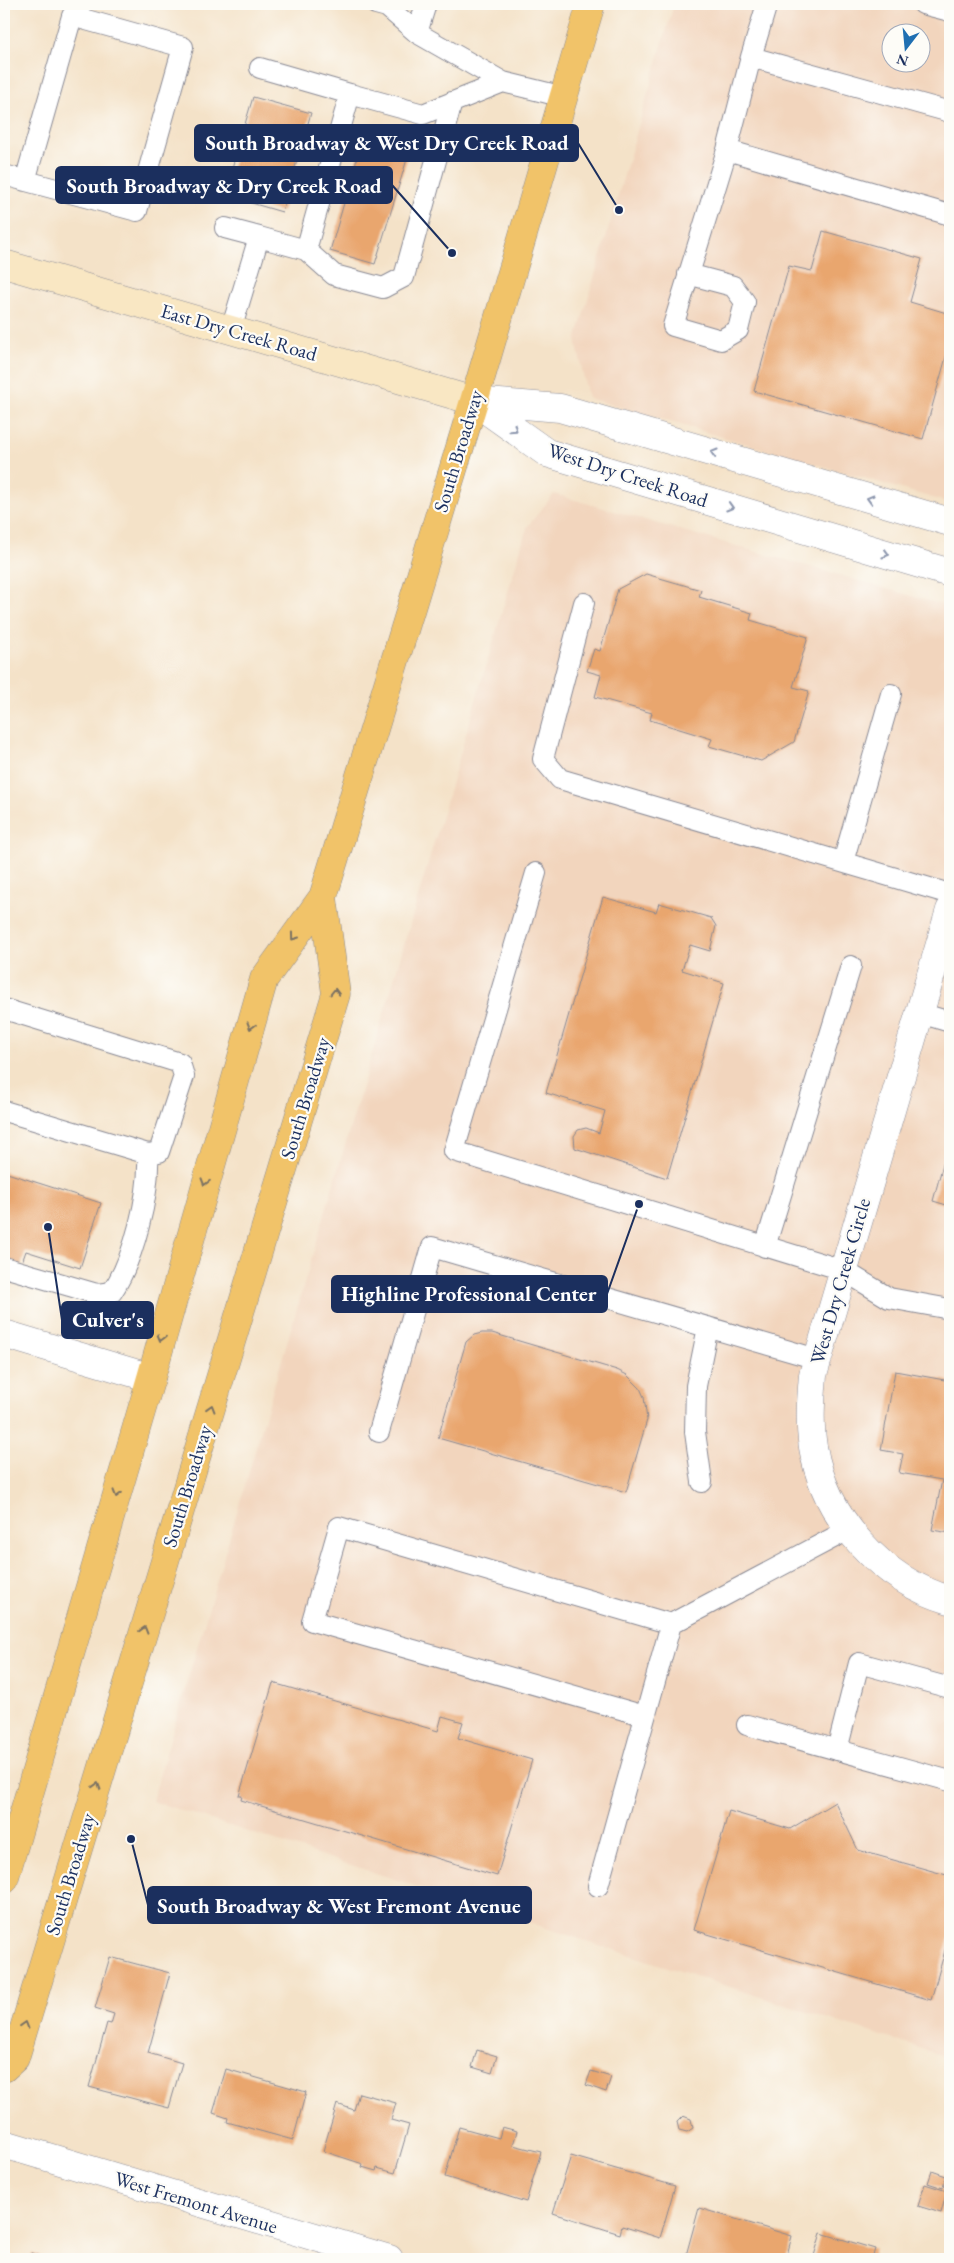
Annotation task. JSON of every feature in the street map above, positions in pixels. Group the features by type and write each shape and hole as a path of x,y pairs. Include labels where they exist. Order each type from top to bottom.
{"main road":[{"name":"South Broadway","path":"4,1880 264,979 323,897 474,400 591,4"},
{"name":"South Broadway","path":"4,2068 15,2058 336,994 323,897"}],"street":[{"name":"East Dry Creek Road","path":"4,264 474,400"},
{"path":"474,400 560,408 950,522"},
{"name":"West Dry Creek Road","path":"474,400 547,452 950,573"},
{"name":"West Dry Creek Circle","path":"949,918 817,1359 813,1375 809,1413 813,1447 821,1480 850,1529 863,1546 886,1568 909,1583 936,1596 950,1600"},
{"path":"4,1334 150,1378"},
{"name":"West Fremont Avenue","path":"4,2144 388,2259"}],"lane":[{"path":"376,4 387,7 417,33 503,82 564,97"},
{"path":"417,33 426,4"},
{"path":"688,274 727,150 767,4"},
{"path":"923,4 950,11"},
{"path":"4,175 25,181 136,211 183,47 72,16 25,181"},
{"path":"751,57 950,112"},
{"path":"260,68 423,114 503,82"},
{"path":"306,250 350,94"},
{"path":"225,228 306,250 334,274 383,288 404,277 452,102"},
{"path":"727,150 950,215"},
{"path":"230,330 258,237"},
{"path":"584,603 543,759 560,779 950,894"},
{"path":"843,862 891,694"},
{"path":"536,873 454,1151 843,1270 889,1298 950,1309"},
{"path":"765,1247 850,966"},
{"path":"4,1009 180,1062 184,1076 159,1152 148,1154 4,1111"},
{"path":"920,1013 950,1022"},
{"path":"4,1267 97,1294 112,1292 123,1276 146,1198 148,1154"},
{"path":"379,1432 432,1247 817,1359"},
{"path":"702,1482 695,1432 696,1386 708,1327"},
{"path":"645,1716 312,1621 339,1526 670,1624 850,1529"},
{"path":"598,1886 670,1624"},
{"path":"837,1750 859,1663 950,1688"},
{"path":"747,1725 950,1781"}],"shaded area":[{"path":"674,4 950,4 950,503 588,398 576,340"},
{"path":"554,494 950,607 950,2058 152,1801 527,527"}],"building":[{"path":"253,97 311,113 282,212 224,195"},
{"path":"361,145 407,159 375,264 330,251"},
{"path":"823,231 922,259 910,302 950,314 950,343 923,439 754,391 789,266 812,271"},
{"path":"646,574 701,590 699,597 752,613 750,620 808,637 793,687 809,691 794,742 761,761 709,746 712,739 650,720 652,713 595,697 601,675 587,671 594,649 600,651 618,589"},
{"path":"603,897 656,912 659,903 711,918 716,926 710,951 690,945 682,970 724,983 667,1178 575,1148 574,1136 578,1130 586,1128 599,1133 605,1111 546,1093"},
{"path":"950,1138 950,1206 933,1201"},
{"path":"4,1172 101,1203 80,1268 26,1251 21,1265 4,1260"},
{"path":"492,1333 617,1370 627,1375 640,1388 644,1397 647,1420 626,1492 438,1438 466,1342 474,1335"},
{"path":"895,1371 950,1381 950,1533 932,1530 942,1480 899,1473 903,1454 881,1450"},
{"path":"273,1683 438,1731 442,1716 463,1722 458,1738 532,1760 497,1876 241,1800 242,1796 239,1796"},
{"path":"835,1802 858,1850 950,1876 950,1933 931,2000 694,1930 729,1811 790,1829"},
{"path":"110,1957 170,1973 148,2053 182,2063 169,2108 89,2087 107,2023 111,2024 114,2014 95,2008"},
{"path":"477,2050 497,2056 492,2073 472,2067"},
{"path":"226,2069 306,2092 293,2140 227,2122 228,2118 213,2113"},
{"path":"591,2071 611,2077 606,2092 586,2085"},
{"path":"359,2093 396,2103 391,2120 409,2125 395,2173 377,2168 376,2171 362,2167 363,2164 323,2151 337,2104 354,2110"},
{"path":"683,2116 691,2119 693,2128 687,2132 679,2130 677,2122"},
{"path":"459,2127 499,2138 502,2127 517,2131 513,2145 541,2152 526,2202 445,2177"},
{"path":"571,2156 675,2186 660,2238 622,2226 620,2234 553,2213"},
{"path":"932,2171 946,2176 943,2188 928,2183"},
{"path":"925,2184 947,2191 941,2213 918,2206"},
{"path":"699,2208 792,2236 786,2259 685,2259"},
{"path":"821,2233 875,2249 872,2259 813,2259"},
{"path":"31,2253 50,2259 29,2259"}],"place":[{"name":"South Broadway & West Dry Creek Road","path":"619,210"},
{"name":"South Broadway & Dry Creek Road","path":"452,253"},
{"name":"Highline Professional Center","path":"639,1204"},
{"name":"Culver's","path":"48,1227"},
{"name":"South Broadway & West Fremont Avenue","path":"131,1839"}]}
